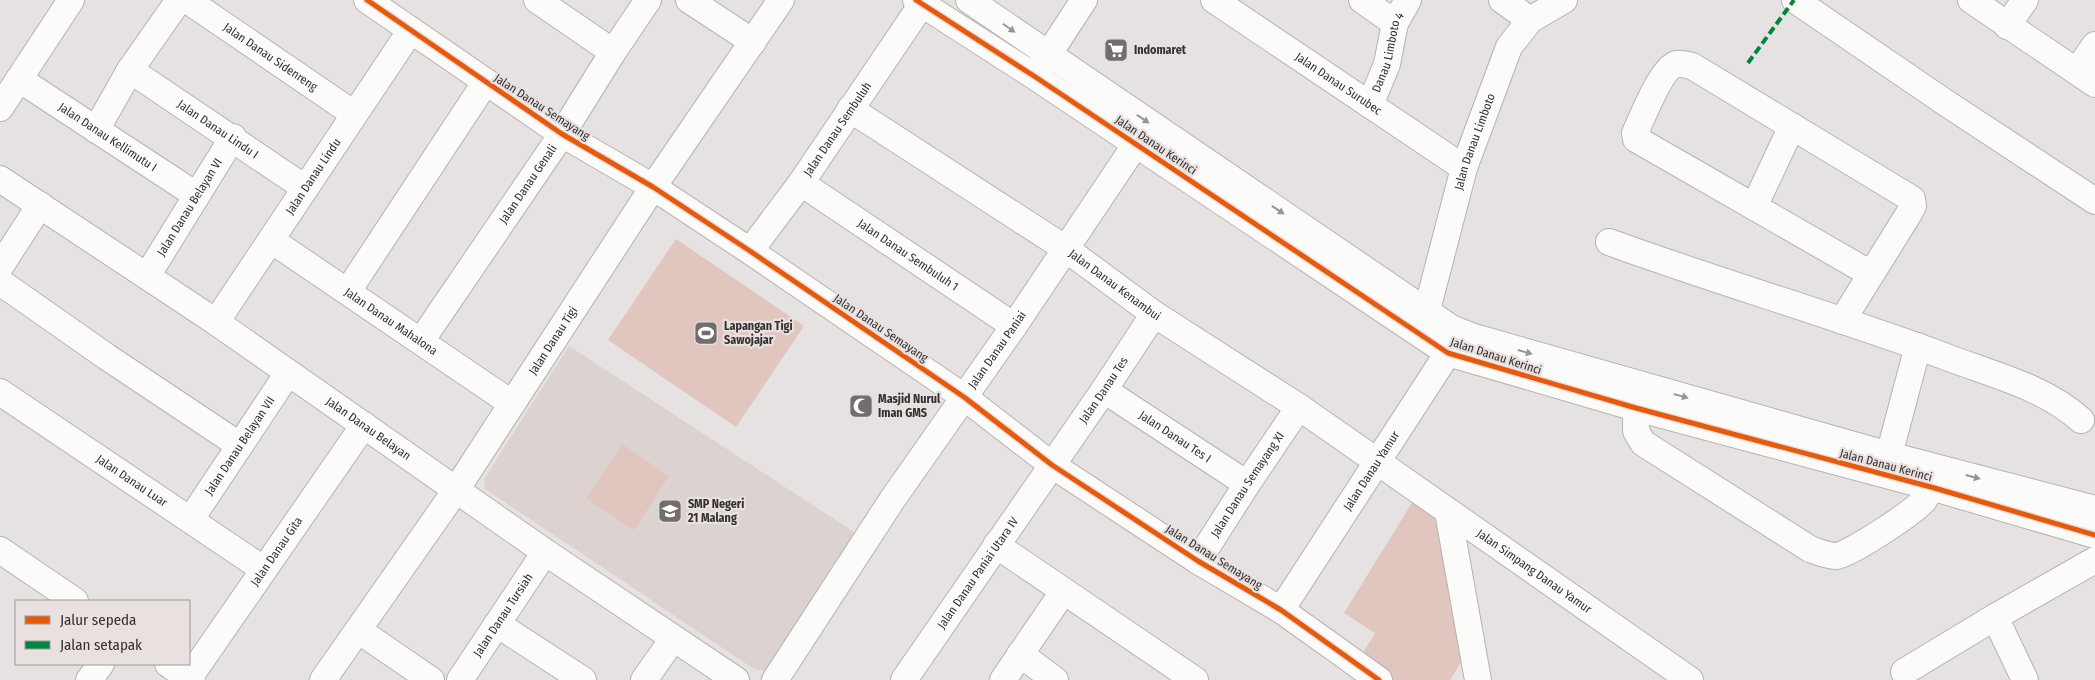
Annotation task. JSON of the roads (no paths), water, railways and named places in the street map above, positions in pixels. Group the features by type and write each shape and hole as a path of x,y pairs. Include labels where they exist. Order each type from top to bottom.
{"street":[{"path":"0,108 71,0"},
{"path":"96,130 130,70 179,0"},
{"name":"Jalan Danau Sidenreng","path":"187,0 354,114"},
{"name":"Jalan Danau Semayang","path":"367,0 485,83 562,134 653,187 750,251 964,397 1052,465 1198,561 1281,610 1379,680"},
{"path":"536,0 613,52"},
{"name":"Jalan Danau Genali","path":"421,341 562,134 648,0"},
{"path":"689,0 753,42"},
{"name":"Jalan Danau Tigi","path":"323,680 456,490 653,187 781,0"},
{"name":"Jalan Danau Kerinci","path":"968,0 1041,65 1136,144 1455,343 1636,408 1934,478 2095,509"},
{"path":"1041,65 1084,0"},
{"path":"1362,0 1395,23"},
{"name":"Danau Limboto 4","path":"1370,105 1387,64 1395,23 1408,0"},
{"path":"1502,0 1530,20"},
{"name":"Jalan Danau Limboto","path":"1427,310 1464,168 1509,47 1530,20 1564,0"},
{"path":"1795,0 1946,103 2095,201"},
{"path":"2007,26 2025,0"},
{"name":"Jalan Danau Kerinci","path":"919,2 1041,65 1427,310 1451,328 1455,343"},
{"name":"Jalan Danau Sembuluh","path":"750,251 802,183 919,2"},
{"path":"1982,3 2007,26 2086,78 2095,45"},
{"name":"Jalan Danau Surubec","path":"1230,5 1370,105 1464,168"},
{"name":"Jalan Danau Lindu","path":"216,322 411,30"},
{"path":"1842,321 1913,206 1912,199 1692,66 1678,63 1671,66 1654,92 1635,133 1636,138 1871,274"},
{"name":"Jalan Danau Lindu I","path":"130,70 305,188"},
{"name":"Jalan Danau Kellimutu I","path":"20,79 196,195"},
{"path":"348,291 485,83"},
{"name":"Jalan Danau Kenambui","path":"850,109 1066,249 1154,314 1299,408 1378,462"},
{"path":"1754,207 1792,126"},
{"name":"Jalan Danau Belayan VI","path":"147,276 232,138"},
{"name":"Jalan Danau Paniai","path":"775,680 892,500 1014,326 1136,144"},
{"name":"Jalan Danau Belayan","path":"0,179 216,322 545,552 736,680"},
{"name":"Jalan Danau Sembuluh 1","path":"802,183 1014,326"},
{"path":"0,267 40,205"},
{"name":"Jalan Danau Mahalona","path":"270,240 511,403"},
{"path":"1609,242 1918,346 2039,391 2069,409 2081,420"},
{"path":"0,282 107,357 239,445"},
{"name":"Jalan Danau Tes","path":"1052,465 1154,314"},
{"name":"Jalan Danau Kerinci","path":"1455,343 1889,456 1934,478 2095,535"},
{"name":"Jalan Danau Yamur","path":"1281,610 1455,343"},
{"path":"1889,456 1918,346"},
{"name":"Jalan Danau Belayan VII","path":"191,520 288,373"},
{"name":"Jalan Danau Tes I","path":"1104,390 1247,484"},
{"name":"Jalan Danau Luar","path":"0,392 263,569"},
{"name":"Jalan Danau Semayang XI","path":"1198,561 1247,484 1299,408"},
{"path":"1636,408 1636,431 1643,443 1810,549 1822,553 1837,556 1860,546 1923,502 1934,478"},
{"name":"Jalan Danau Gita","path":"191,679 263,569 364,425"},
{"name":"Jalan Simpang Danau Yamur","path":"1378,462 1690,680"},
{"name":"Jalan Danau Paniai Utara IV","path":"904,680 1052,465"},
{"path":"1448,512 1478,680"},
{"path":"996,545 1195,680"},
{"path":"0,550 74,600"},
{"name":"Jalan Danau Tursiah","path":"460,680 545,552"},
{"path":"1904,672 2095,560"},
{"path":"1003,680 1064,592"},
{"path":"1995,617 2025,680"},
{"path":"498,624 583,680"},
{"path":"358,630 431,680"},
{"path":"644,680 672,638"},
{"path":"1020,654 1056,680"},
{"path":"89,680 100,665"},
{"path":"170,665 191,679"}],"place":[{"name":"Indomaret","path":"1116,50"},
{"name":"Lapangan Tigi Sawojajar","path":"706,333"},
{"name":"Masjid Nurul Iman GMS","path":"861,406"},
{"name":"SMP Negeri 21 Malang","path":"670,511"}]}
